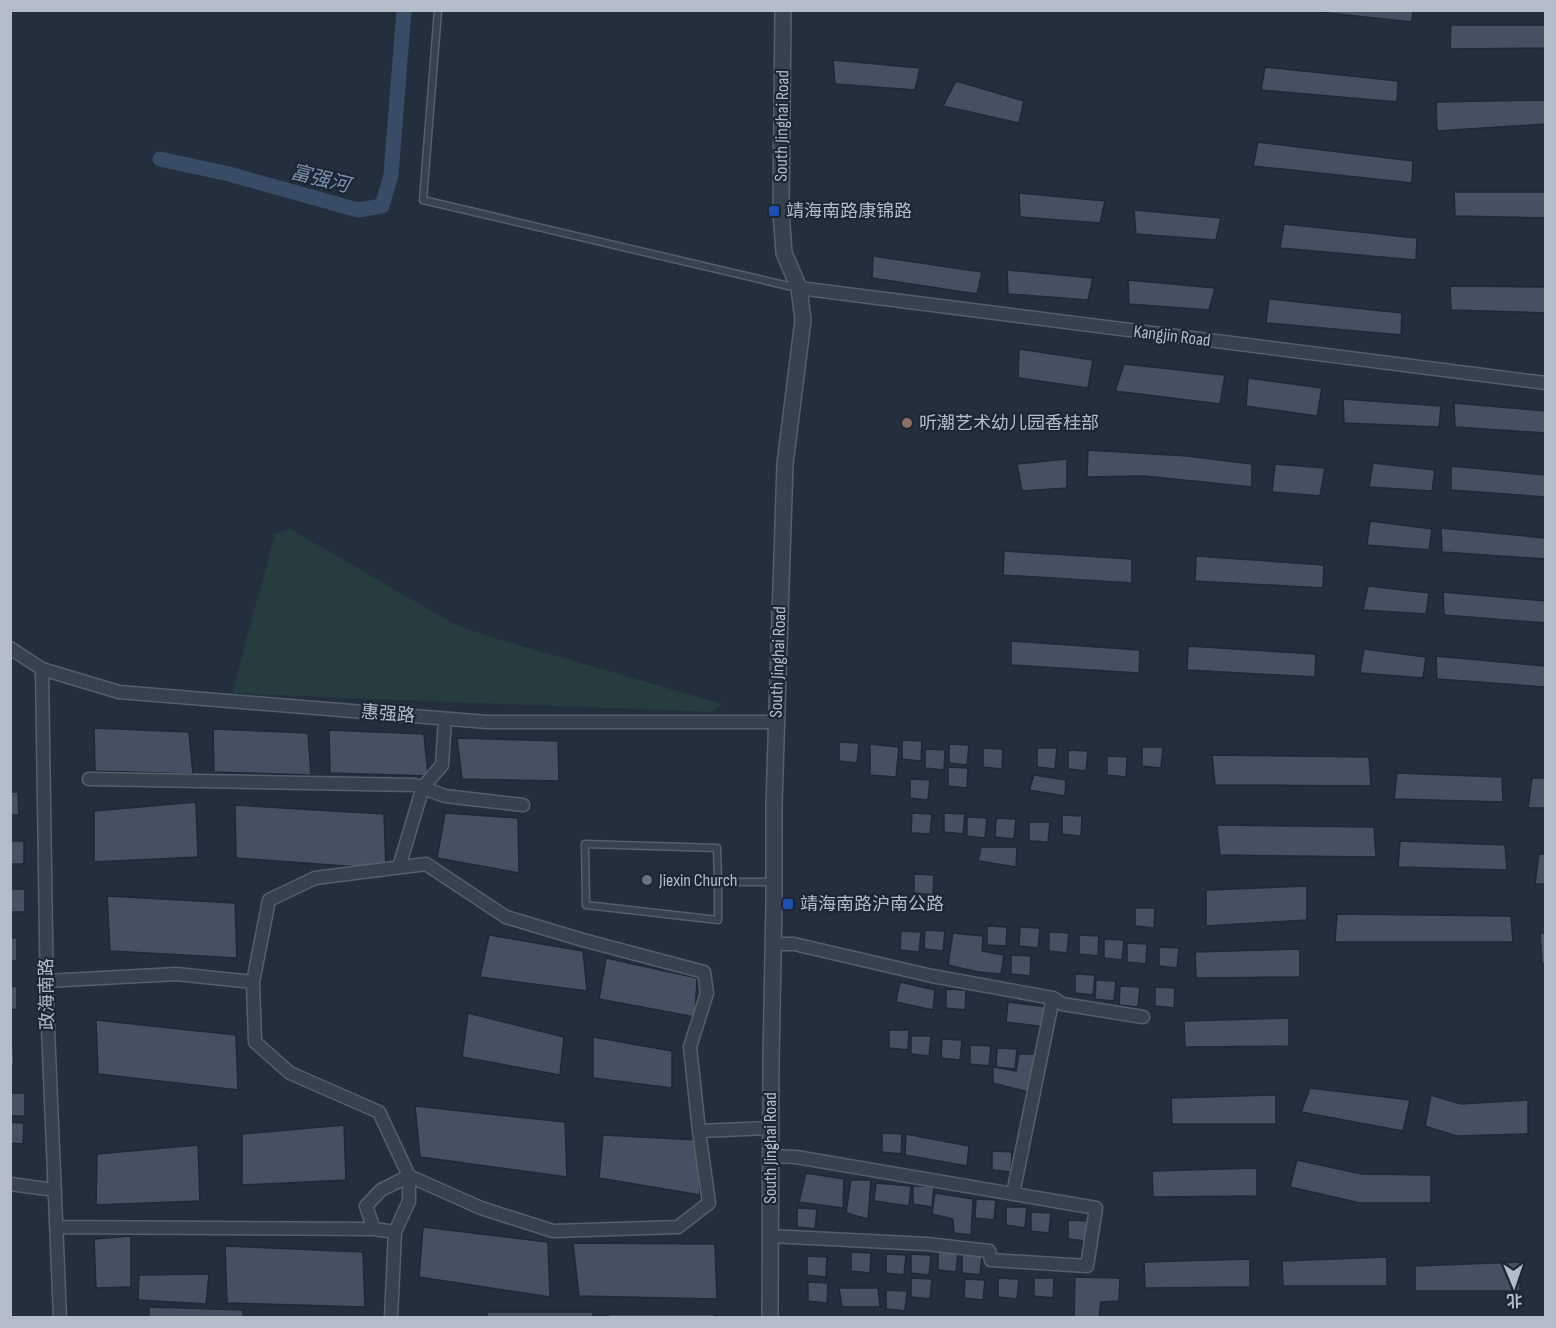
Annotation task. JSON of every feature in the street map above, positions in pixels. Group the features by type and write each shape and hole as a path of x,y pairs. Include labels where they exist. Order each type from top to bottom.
{"street":[{"name":"South Jinghai Road","path":"770,1317 776,722 785,464 803,320 799,288 784,253 781,211 783,10"},
{"name":"Kangjin Road","path":"799,288 1545,383"},
{"name":"惠强路","path":"10,648 42,669 119,692 487,722 776,722"},
{"name":"政海南路","path":"42,669 46,981 60,1317"},
{"path":"399,867 423,788 442,765 445,719"},
{"path":"89,779 403,784 415,785 445,796 523,805"},
{"path":"392,1317 395,1232 409,1201 409,1176 379,1112 290,1073 255,1042 253,982 269,900 315,878 426,864 506,917 704,972 707,993 690,1047 709,1203 678,1227 553,1231 481,1208 409,1176"},
{"path":"774,944 794,945 932,976 1053,998 1062,1004 1143,1017"},
{"path":"46,981 176,974 253,982"},
{"path":"1013,1194 1053,998"},
{"path":"699,1131 771,1128"},
{"path":"770,1156 796,1158 1096,1208 1087,1266 991,1260 989,1251 927,1244 770,1236"},
{"path":"374,1229 366,1206 381,1190 409,1176"},
{"path":"10,1184 54,1190"},
{"path":"56,1227 374,1229 395,1232"}],"lane":[{"path":"438,10 423,200 799,288"},
{"path":"585,844 717,848 718,882 718,920 586,905 585,844"},
{"path":"718,882 774,882"}],"green space":[{"path":"290,529 454,624 487,636 722,704 713,712 232,693 275,534"}],"building":[{"path":"1311,10 1413,10 1412,22"},
{"path":"1451,25 1546,25 1546,48 1450,49"},
{"path":"833,60 920,68 915,90 835,84"},
{"path":"1265,67 1398,81 1397,102 1261,90"},
{"path":"956,81 1024,101 1019,123 943,106"},
{"path":"1546,100 1546,124 1437,131 1436,102"},
{"path":"1258,142 1413,161 1412,183 1253,166"},
{"path":"1454,192 1546,192 1546,218 1455,216"},
{"path":"1019,193 1105,201 1100,223 1020,217"},
{"path":"1134,210 1221,218 1216,240 1136,234"},
{"path":"1284,224 1417,238 1416,260 1280,248"},
{"path":"873,256 982,272 977,294 872,278"},
{"path":"1007,270 1093,278 1088,300 1008,294"},
{"path":"1128,280 1215,288 1209,310 1129,304"},
{"path":"1450,286 1546,287 1546,313 1451,310"},
{"path":"1269,299 1402,313 1401,335 1266,323"},
{"path":"1019,349 1093,360 1088,388 1018,378"},
{"path":"1124,364 1225,375 1220,404 1115,391"},
{"path":"1248,378 1322,388 1317,416 1246,406"},
{"path":"1343,399 1441,406 1439,427 1344,423"},
{"path":"1454,403 1546,411 1546,433 1455,427"},
{"path":"1088,450 1187,456 1252,464 1252,487 1144,476 1087,477"},
{"path":"1067,459 1067,488 1022,491 1017,464"},
{"path":"1373,463 1435,470 1432,491 1369,487"},
{"path":"1275,464 1325,468 1320,496 1272,492"},
{"path":"1451,466 1546,475 1546,497 1451,490"},
{"path":"1370,521 1432,529 1429,550 1367,545"},
{"path":"1441,528 1546,538 1546,559 1442,552"},
{"path":"1004,551 1132,559 1132,583 1003,575"},
{"path":"1196,556 1324,565 1323,588 1195,581"},
{"path":"1368,586 1429,593 1426,614 1363,610"},
{"path":"1443,592 1546,601 1546,623 1444,615"},
{"path":"1011,641 1140,650 1139,673 1011,665"},
{"path":"1188,646 1316,654 1315,677 1187,670"},
{"path":"1364,649 1426,657 1423,678 1360,673"},
{"path":"1436,656 1546,666 1545,687 1437,679"},
{"path":"94,728 189,732 193,774 95,771"},
{"path":"213,729 308,733 311,775 214,772"},
{"path":"329,730 424,734 428,776 330,773"},
{"path":"457,738 558,741 559,781 462,779"},
{"path":"902,740 922,741 921,761 902,759"},
{"path":"839,742 859,743 857,763 839,761"},
{"path":"870,744 899,747 896,777 870,775"},
{"path":"949,744 969,745 967,765 949,763"},
{"path":"1142,747 1163,747 1161,768 1142,766"},
{"path":"983,748 1003,749 1002,769 983,767"},
{"path":"1037,748 1057,748 1055,769 1037,767"},
{"path":"925,749 945,750 944,770 925,768"},
{"path":"1068,750 1088,751 1086,771 1068,769"},
{"path":"1212,755 1369,757 1371,786 1215,785"},
{"path":"1107,756 1127,757 1126,777 1107,775"},
{"path":"948,767 968,768 967,788 948,786"},
{"path":"1397,773 1502,777 1503,802 1394,799"},
{"path":"1034,775 1066,780 1065,796 1029,790"},
{"path":"1532,778 1546,778 1546,808 1528,808"},
{"path":"910,779 930,780 928,800 910,798"},
{"path":"10,792 18,792 19,815 10,815"},
{"path":"196,802 198,857 94,862 94,811"},
{"path":"235,805 384,814 386,869 236,858"},
{"path":"445,813 518,818 519,873 437,858"},
{"path":"912,813 932,814 930,834 911,833"},
{"path":"944,813 965,814 963,834 944,832"},
{"path":"1062,815 1082,816 1081,836 1062,834"},
{"path":"967,817 987,818 985,838 967,836"},
{"path":"996,818 1016,819 1014,839 995,837"},
{"path":"1029,822 1050,822 1048,842 1029,841"},
{"path":"1217,825 1374,827 1376,857 1220,855"},
{"path":"10,841 24,841 24,864 10,864"},
{"path":"1400,841 1505,845 1507,870 1398,867"},
{"path":"981,847 1017,847 1016,867 978,861"},
{"path":"1539,854 1546,854 1546,884 1535,884"},
{"path":"914,874 934,875 933,895 914,893"},
{"path":"1307,886 1307,920 1206,926 1206,890"},
{"path":"10,889 25,889 25,912 10,912"},
{"path":"107,896 235,903 237,958 110,951"},
{"path":"1135,908 1155,908 1154,928 1135,926"},
{"path":"1337,914 1511,916 1513,942 1335,942"},
{"path":"987,926 1007,927 1006,946 987,945"},
{"path":"1020,927 1040,928 1038,948 1019,946"},
{"path":"925,930 945,931 943,951 924,949"},
{"path":"901,931 921,932 919,952 900,950"},
{"path":"1049,932 1069,933 1067,953 1049,951"},
{"path":"953,933 983,936 982,951 1004,955 1001,974 978,972 948,965"},
{"path":"1540,933 1546,933 1546,964 1542,964"},
{"path":"489,935 583,951 587,991 480,977"},
{"path":"1079,935 1099,936 1098,956 1079,954"},
{"path":"10,938 17,938 17,961 10,961"},
{"path":"1104,939 1124,940 1122,960 1104,958"},
{"path":"1127,943 1147,944 1146,964 1127,962"},
{"path":"1159,947 1179,948 1177,968 1159,966"},
{"path":"1300,949 1300,977 1196,978 1195,952"},
{"path":"1011,955 1031,956 1030,976 1011,974"},
{"path":"606,958 697,978 695,1017 599,999"},
{"path":"1075,974 1095,975 1093,995 1075,993"},
{"path":"1096,980 1116,981 1114,1001 1095,999"},
{"path":"900,982 935,990 933,1010 896,1002"},
{"path":"17,986 17,1010 10,1009 10,987"},
{"path":"1120,986 1140,987 1138,1007 1119,1005"},
{"path":"1155,987 1175,988 1174,1008 1155,1006"},
{"path":"946,989 966,990 965,1010 946,1008"},
{"path":"1008,1002 1047,1007 1046,1027 1006,1022"},
{"path":"468,1013 564,1037 560,1075 462,1057"},
{"path":"1289,1018 1289,1046 1185,1047 1184,1021"},
{"path":"96,1020 236,1035 238,1090 98,1074"},
{"path":"889,1030 909,1030 908,1050 889,1048"},
{"path":"911,1036 931,1036 929,1056 911,1054"},
{"path":"593,1037 672,1051 672,1088 593,1078"},
{"path":"942,1039 962,1040 960,1060 941,1058"},
{"path":"10,1042 13,1042 14,1065 10,1065"},
{"path":"970,1045 991,1046 989,1066 970,1064"},
{"path":"997,1048 1017,1049 1015,1069 996,1067"},
{"path":"1019,1054 1039,1054 1032,1093 993,1083 993,1067 1016,1071"},
{"path":"1310,1088 1410,1100 1403,1131 1301,1112"},
{"path":"10,1093 25,1093 25,1116 10,1116"},
{"path":"1276,1095 1276,1124 1172,1124 1171,1098"},
{"path":"1431,1095 1461,1104 1528,1100 1528,1134 1456,1136 1425,1126"},
{"path":"415,1106 565,1122 567,1177 420,1157"},
{"path":"10,1122 24,1123 23,1144 10,1143"},
{"path":"344,1125 346,1180 242,1185 242,1134"},
{"path":"882,1133 902,1134 901,1154 882,1152"},
{"path":"906,1134 969,1146 967,1166 905,1155"},
{"path":"603,1135 698,1140 700,1195 599,1178"},
{"path":"198,1145 200,1201 96,1205 97,1154"},
{"path":"992,1151 1012,1152 1011,1172 992,1170"},
{"path":"1297,1160 1362,1174 1431,1175 1431,1203 1360,1203 1290,1187"},
{"path":"1257,1168 1257,1196 1153,1197 1152,1171"},
{"path":"806,1173 844,1179 843,1208 799,1202"},
{"path":"851,1180 871,1180 868,1219 846,1213"},
{"path":"876,1183 911,1186 909,1206 874,1201"},
{"path":"913,1186 934,1186 932,1207 913,1204"},
{"path":"935,1193 973,1199 971,1235 954,1233 953,1219 932,1214"},
{"path":"976,1199 996,1200 994,1220 975,1218"},
{"path":"1006,1207 1027,1207 1025,1228 1006,1225"},
{"path":"797,1208 817,1209 815,1229 797,1227"},
{"path":"1031,1212 1051,1213 1049,1233 1031,1231"},
{"path":"1068,1220 1088,1221 1086,1241 1068,1239"},
{"path":"423,1227 548,1242 550,1297 419,1277"},
{"path":"131,1236 131,1287 96,1288 94,1239"},
{"path":"573,1243 715,1244 717,1299 579,1296"},
{"path":"225,1246 363,1252 365,1307 227,1303"},
{"path":"938,1251 958,1252 956,1272 938,1270"},
{"path":"851,1252 871,1253 870,1273 851,1271"},
{"path":"886,1254 906,1255 904,1275 886,1273"},
{"path":"911,1254 931,1255 929,1275 911,1273"},
{"path":"962,1254 982,1255 980,1275 962,1273"},
{"path":"807,1256 827,1257 826,1277 807,1275"},
{"path":"1387,1257 1387,1286 1283,1286 1282,1261"},
{"path":"1250,1259 1250,1287 1145,1288 1144,1262"},
{"path":"1520,1262 1520,1291 1415,1291 1415,1266"},
{"path":"209,1274 206,1304 138,1300 139,1275"},
{"path":"1075,1277 1120,1278 1119,1301 1101,1302 1099,1318 1074,1317"},
{"path":"911,1278 932,1279 930,1299 911,1297"},
{"path":"998,1278 1019,1279 1017,1299 998,1297"},
{"path":"1034,1278 1054,1278 1053,1298 1034,1296"},
{"path":"965,1279 985,1280 983,1300 964,1298"},
{"path":"808,1282 828,1283 827,1303 808,1301"},
{"path":"839,1288 878,1288 880,1307 842,1307"},
{"path":"886,1290 907,1291 905,1311 886,1309"},
{"path":"149,1307 243,1310 243,1318 149,1318"},
{"path":"487,1312 593,1312 593,1318 487,1318"},
{"path":"608,1314 714,1314 714,1318 608,1318"},
{"path":"251,1315 357,1315 357,1318 251,1318"}],"waterway":[{"name":"富强河","path":"160,159 229,174 358,210 382,206 391,175 404,10"}],"place":[{"name":"靖海南路康锦路","path":"774,211"},
{"name":"听潮艺术幼儿园香桂部","path":"907,423"},
{"name":"Jiexin Church","path":"647,880"},
{"name":"靖海南路沪南公路","path":"788,904"}]}
